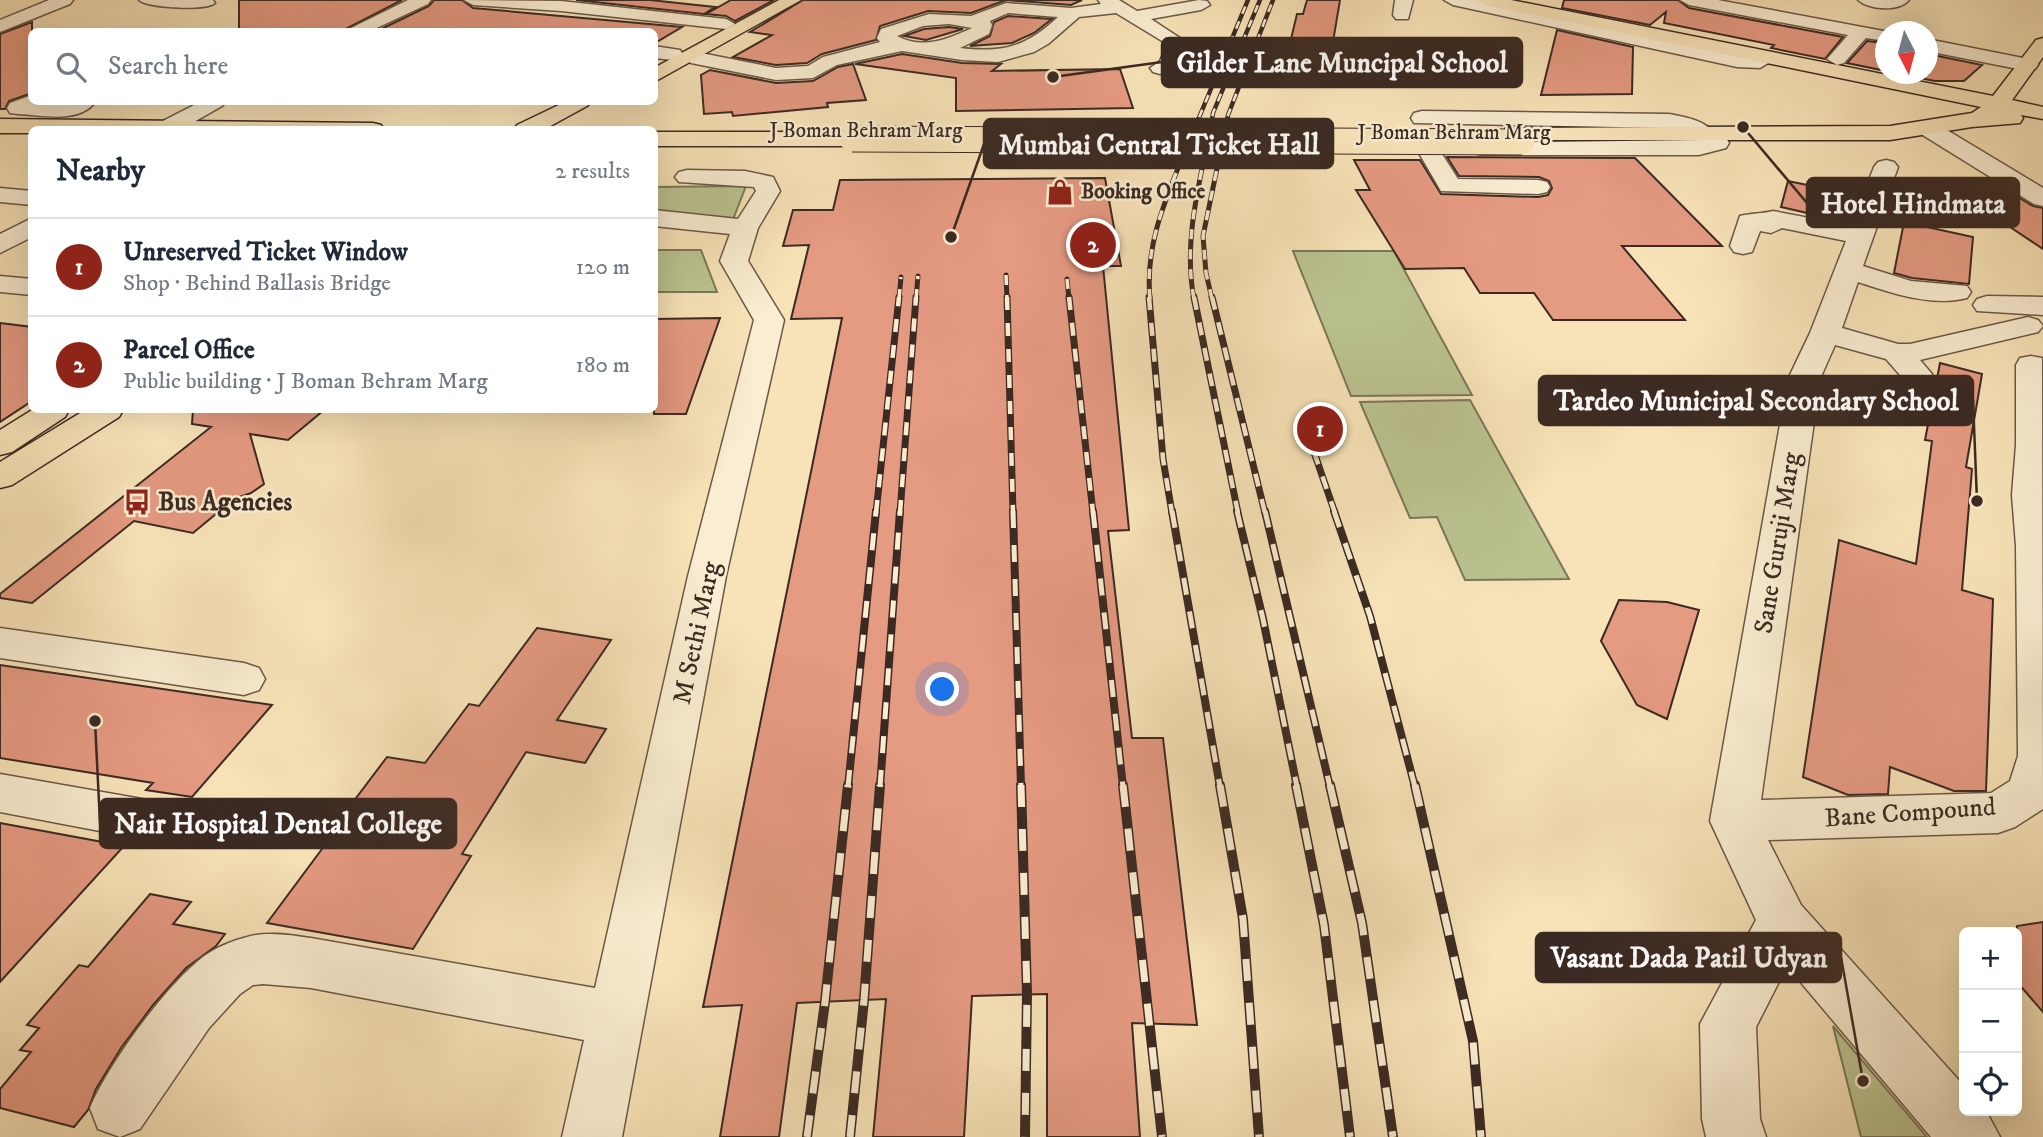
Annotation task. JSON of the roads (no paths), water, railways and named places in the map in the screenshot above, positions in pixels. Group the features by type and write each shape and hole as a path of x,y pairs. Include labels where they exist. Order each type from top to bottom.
{"main road":[{"path":"658,71 673,54 770,0"},
{"path":"673,54 792,0"},
{"path":"1485,0 1922,93 2002,99"},
{"path":"1972,120 2002,99 2043,44"},
{"path":"1763,59 1902,83 1970,90 2002,99 2040,119"},
{"path":"1922,93 1949,110 1950,120 1940,130"},
{"path":"533,126 574,105"},
{"path":"558,126 600,105"},
{"name":"J Boman Behram Marg","path":"1940,130 2040,119"},
{"name":"J Boman Behram Marg","path":"658,130 852,135 1711,139 1883,144 1972,120 2040,119"},
{"path":"4,131 28,131"},
{"path":"4,131 28,138"},
{"name":"J Boman Behram Marg","path":"658,139 852,135"},
{"path":"0,445 48,413"},
{"path":"0,477 102,413"}],"street":[{"path":"0,26 64,0"},
{"path":"148,0 206,3"},
{"path":"361,28 422,0"},
{"path":"473,0 561,6 726,24"},
{"path":"1453,0 1737,61 1763,59"},
{"path":"1521,0 1747,49 1763,59"},
{"path":"1689,0 1875,34"},
{"path":"1867,0 1895,3 1900,0"},
{"path":"980,2 1006,8 1073,12 1121,7 1201,5"},
{"path":"1121,7 1177,42 1169,65 1160,68"},
{"path":"972,22 1006,8"},
{"path":"925,49 952,45 982,30 984,25 932,17 919,20 886,36 888,40 902,45 925,49 976,57 1024,52 1073,12"},
{"path":"1837,59 1861,32"},
{"path":"673,54 776,74 813,72 830,61 874,49 902,45"},
{"path":"1938,47 2028,65"},
{"path":"4,131 37,106 68,110 78,105"},
{"path":"169,126 209,105"},
{"path":"1294,147 1699,148 1711,139 1685,124 1669,121 1422,118"},
{"path":"1940,130 2043,199"},
{"name":"Sane Guruji Marg","path":"1734,821 1804,379 1825,333 1854,253 1883,144"},
{"path":"1427,148 1450,186 1538,187"},
{"name":"M Sethi Marg","path":"592,1137 707,576 769,320 734,261 745,228 768,191 764,183 745,178 687,177"},
{"path":"0,195 28,198"},
{"path":"658,218 745,228"},
{"path":"1743,246 1749,221 1770,225 1773,219 1854,253 1908,289 1957,292"},
{"path":"0,245 28,228"},
{"path":"0,284 28,286"},
{"path":"1987,305 2034,332"},
{"path":"1825,333 1897,353 1910,353 2034,332"},
{"name":"Bane Compound","path":"1734,821 1998,813 2030,793 2041,756 2036,497 2038,446 2034,332"},
{"path":"1897,353 1916,374 1915,395"},
{"path":"0,643 244,679"},
{"path":"0,793 142,819"},
{"path":"1734,821 1783,922 1970,1137"},
{"path":"1736,1137 1731,1119 1728,1024 1783,922"},
{"path":"119,1108 207,985 236,965 268,958 617,1019"}],"railway":[{"path":"1193,132 1248,0"},
{"path":"1210,132 1213,113 1260,0"},
{"path":"1225,132 1228,115 1273,0"},
{"path":"1150,299 1149,276 1155,233 1193,130"},
{"path":"1194,299 1191,235 1210,130"},
{"path":"1212,299 1206,273 1203,236 1225,130"},
{"path":"1006,275 1007,299"},
{"path":"916,299 918,276"},
{"path":"899,299 901,277"},
{"path":"1067,279 1069,299"},
{"path":"876,513 899,297"},
{"path":"900,513 916,297"},
{"path":"1007,297 1013,513"},
{"path":"1069,297 1093,513"},
{"path":"1149,297 1163,459 1172,513"},
{"path":"1194,297 1238,513"},
{"path":"1212,297 1265,513"},
{"path":"1314,452 1335,513"},
{"path":"848,787 876,511"},
{"path":"880,787 900,511"},
{"path":"1013,511 1021,787"},
{"path":"1093,511 1123,787"},
{"path":"1172,511 1220,787"},
{"path":"1237,511 1263,619 1297,787"},
{"path":"1265,511 1330,787"},
{"path":"1334,511 1370,616 1415,787"},
{"path":"807,1137 825,1002 848,785"},
{"path":"850,1137 864,1000 880,785"},
{"path":"1021,785 1027,994 1025,1137"},
{"path":"1123,785 1162,1137"},
{"path":"1220,785 1243,919 1259,1137"},
{"path":"1296,785 1324,925 1350,1137"},
{"path":"1330,785 1362,923 1393,1137"},
{"path":"1415,785 1473,1041 1481,1137"}],"place":[{"name":"Gilder Lane Muncipal School","path":"1053,77"},
{"name":"Hotel Hindmata","path":"1743,127"},
{"name":"Booking Office","path":"1060,192"},
{"name":"Mumbai Central Ticket Hall","path":"951,237"},
{"name":"Parcel Office","path":"1093,245"},
{"name":"Unreserved Ticket Window","path":"1320,429"},
{"name":"Tardeo Municipal Secondary School","path":"1977,501"},
{"name":"Bus Agencies","path":"137,502"},
{"name":"Nair Hospital Dental College","path":"95,721"},
{"name":"Vasant Dada Patil Udyan","path":"1863,1081"}]}
